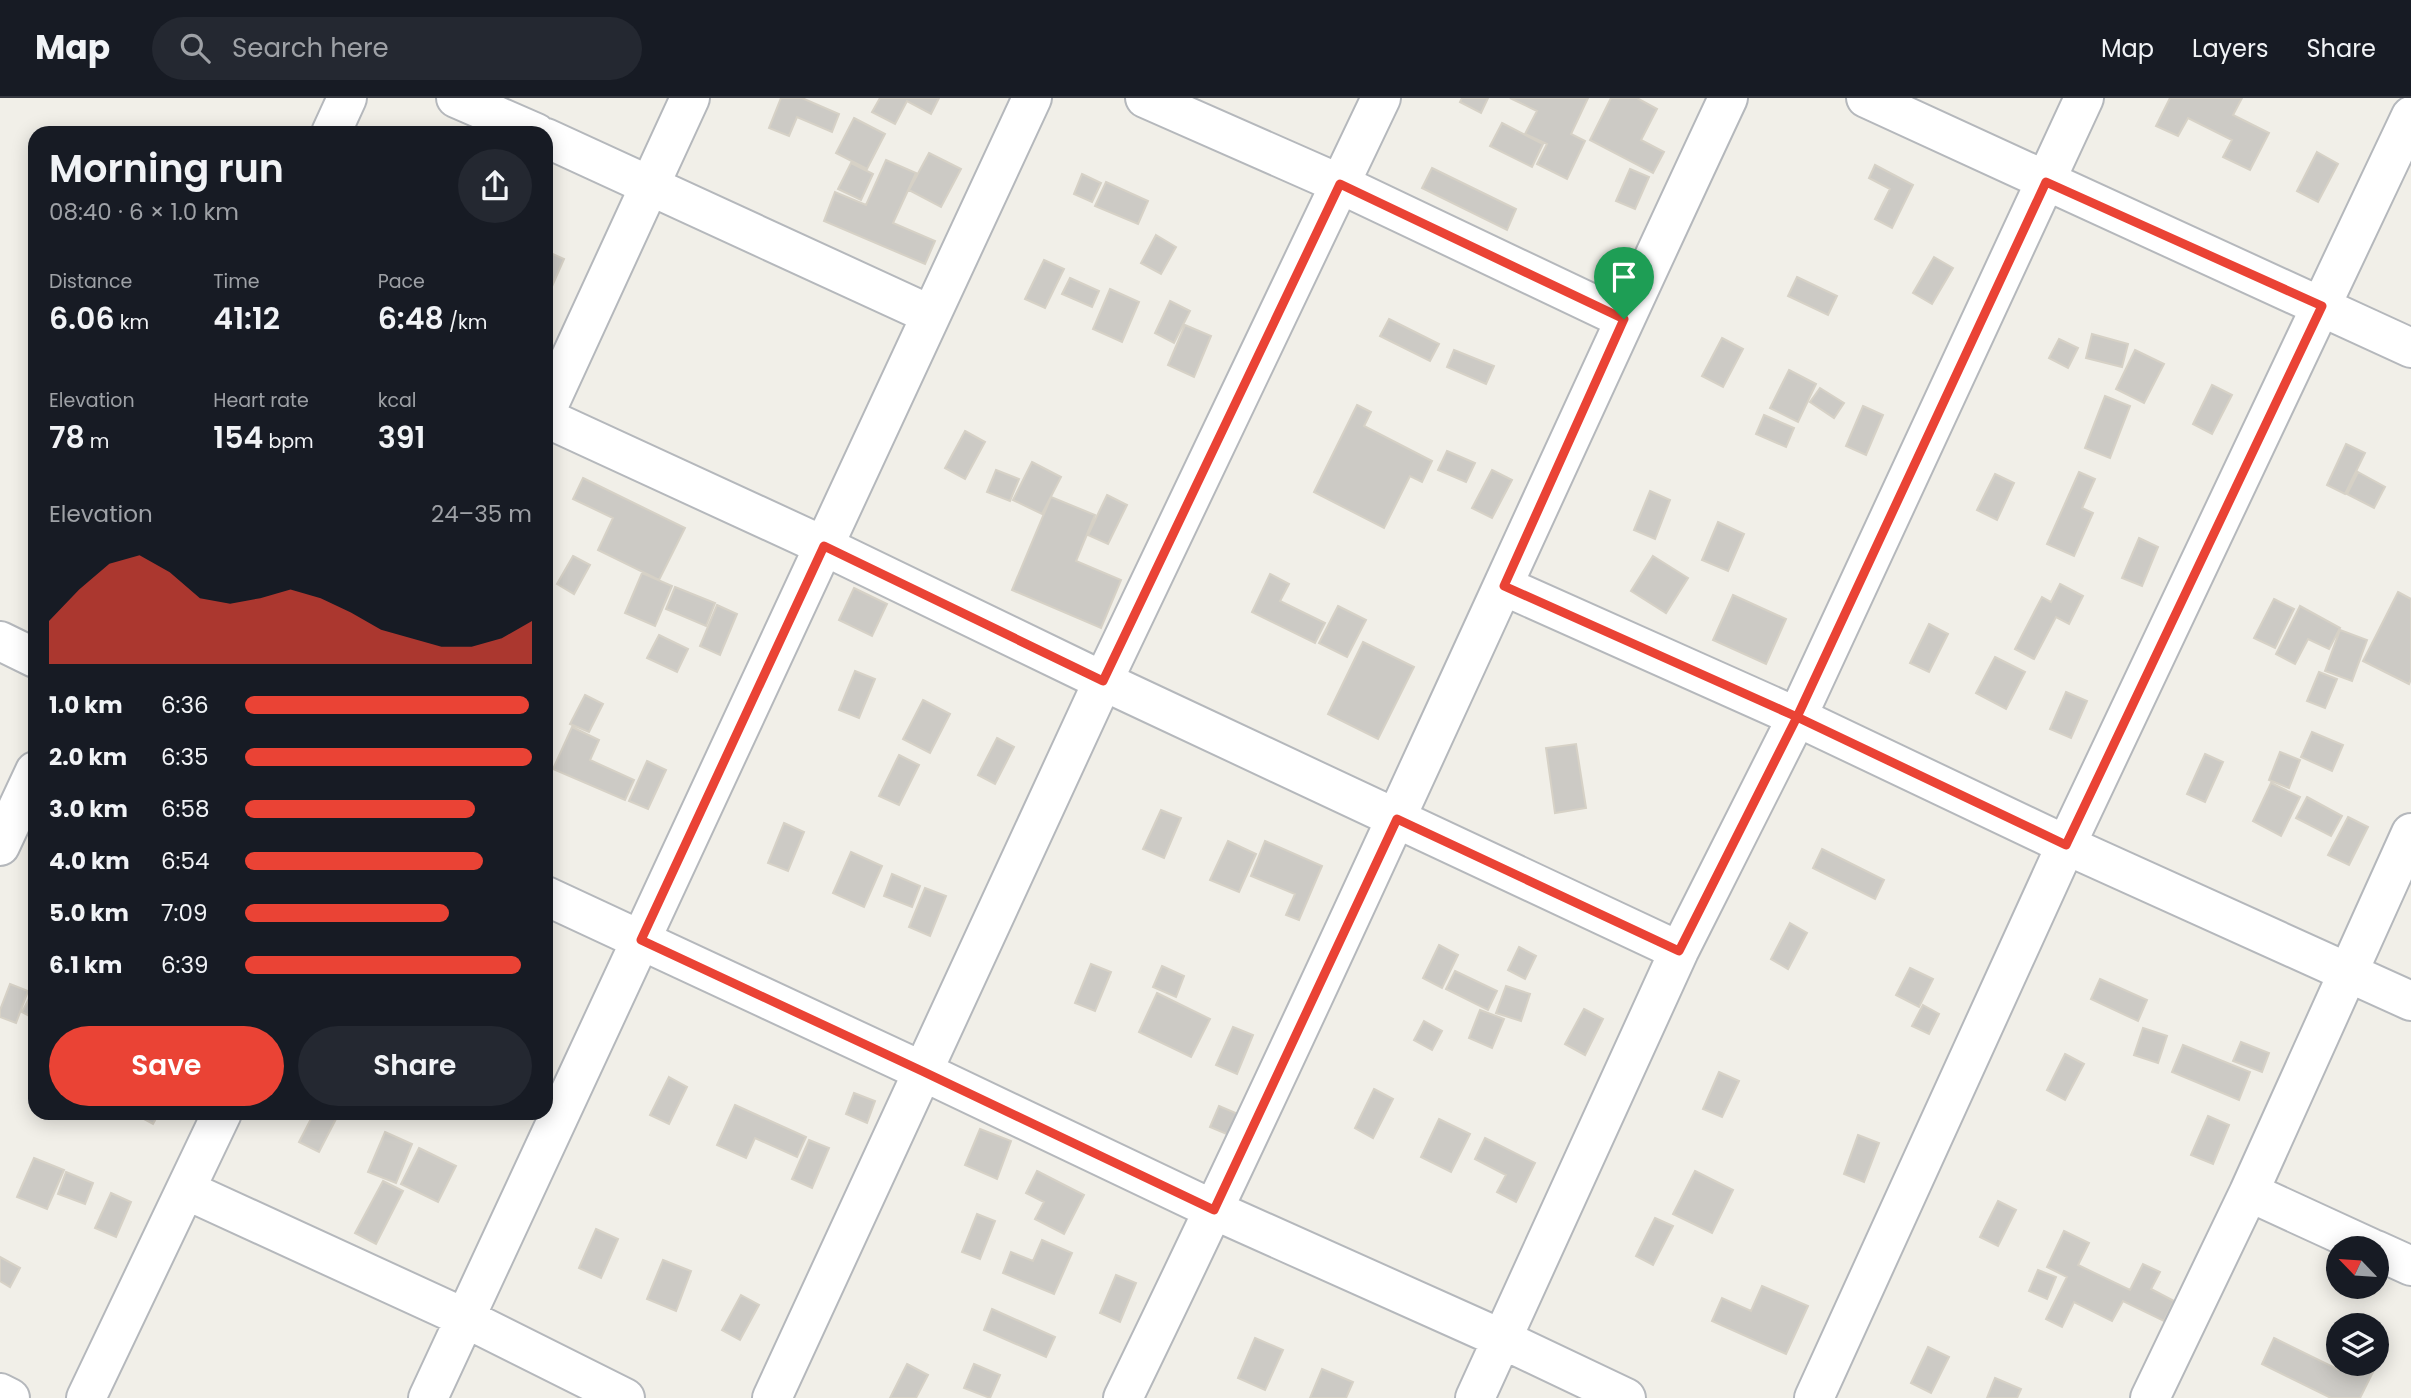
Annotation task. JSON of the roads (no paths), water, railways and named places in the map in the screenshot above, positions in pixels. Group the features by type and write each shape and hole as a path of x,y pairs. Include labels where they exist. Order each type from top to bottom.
{"street":[{"path":"334,126 347,98"},
{"path":"456,98 520,126"},
{"path":"553,396 690,98"},
{"path":"428,1398 1032,98"},
{"path":"1145,98 1340,184 1624,319"},
{"path":"772,1398 1103,681 1381,98"},
{"path":"1123,1398 1397,819 1624,319 1728,98"},
{"path":"1866,98 2411,348"},
{"path":"1475,1398 1679,951 1797,717 2084,98"},
{"path":"1814,1398 2066,845 2411,116"},
{"path":"553,141 931,315"},
{"path":"553,421 824,546 1103,681 1679,951"},
{"path":"1504,586 1797,717 2066,845 2411,1001"},
{"path":"0,641 28,655"},
{"path":"0,846 28,786"},
{"path":"2150,1398 2249,1192 2411,833"},
{"path":"553,899 1214,1210 1502,1339 1626,1398"},
{"path":"86,1398 219,1120"},
{"path":"186,1190 465,1318 625,1398"},
{"path":"2249,1192 2345,1236"},
{"path":"2389,1256 2411,1266"},
{"path":"0,1394 10,1398"}]}
